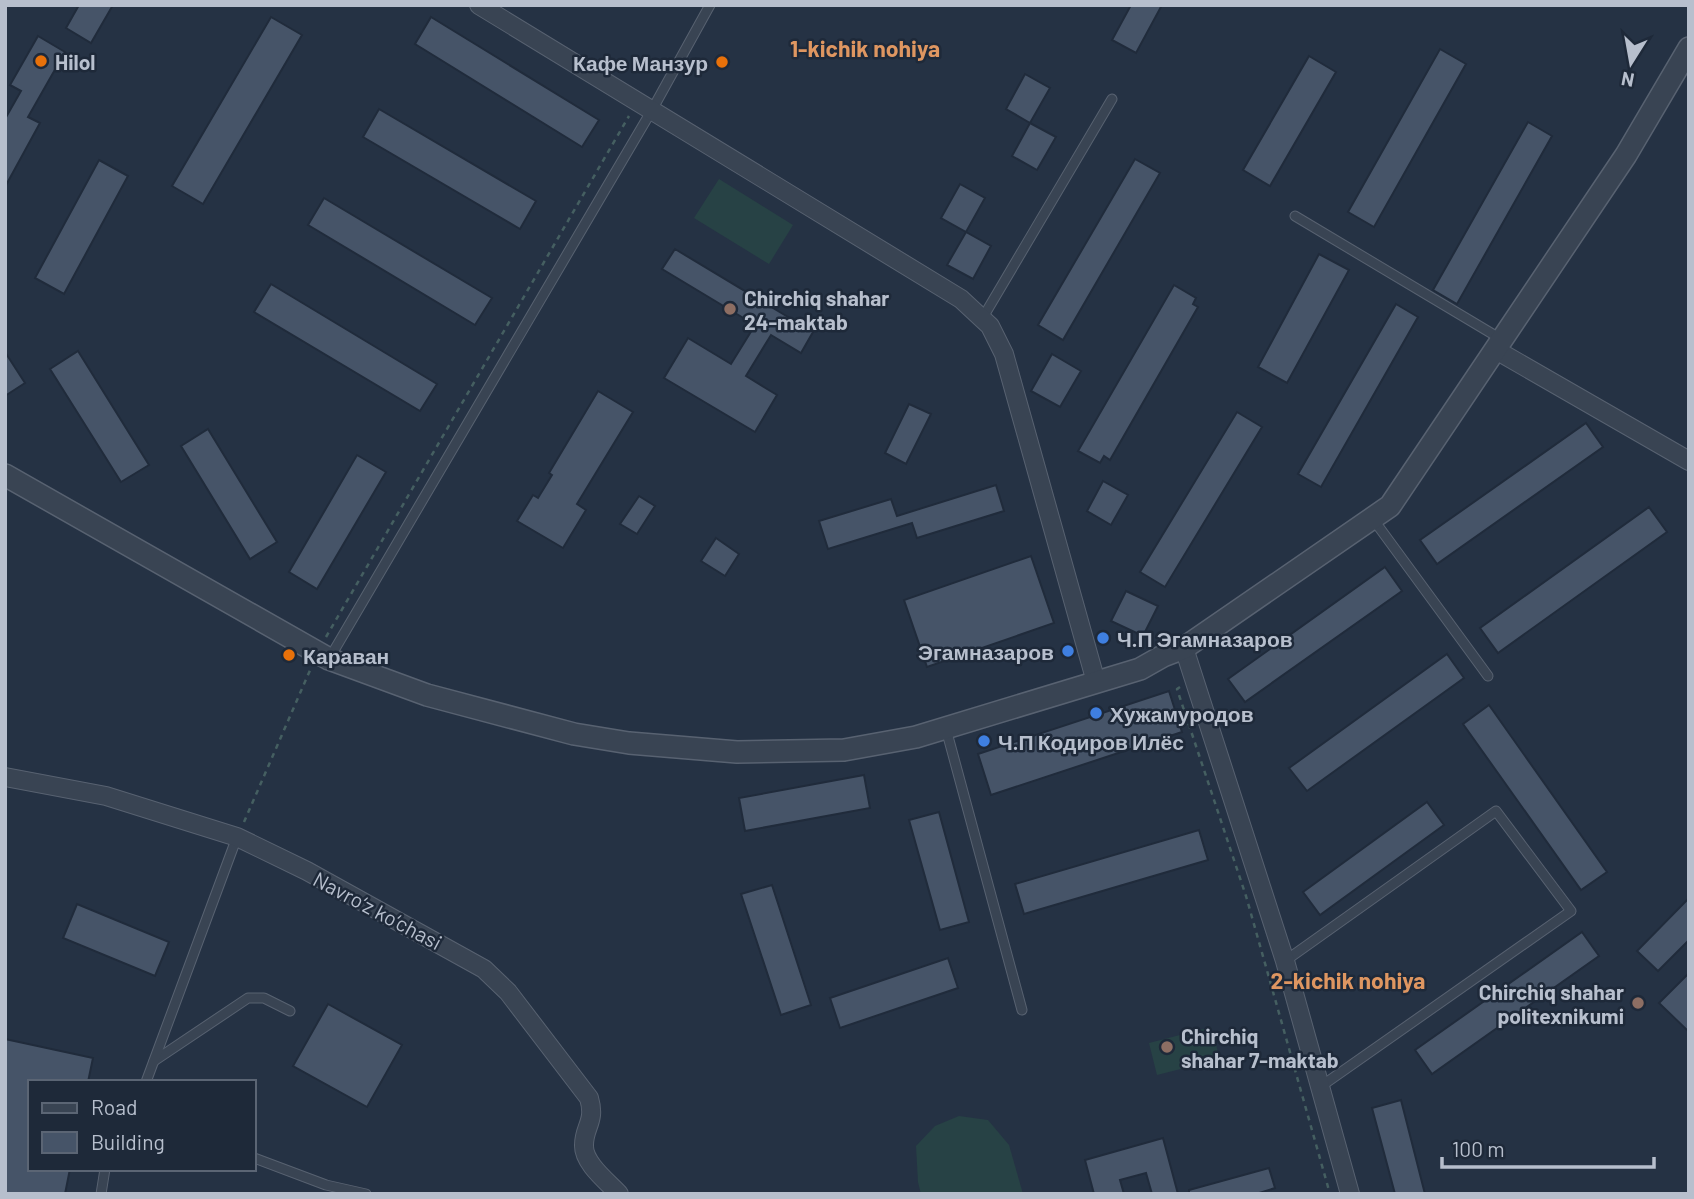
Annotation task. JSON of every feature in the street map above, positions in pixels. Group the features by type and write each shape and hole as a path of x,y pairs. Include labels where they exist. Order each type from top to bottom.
{"street":[{"path":"479,5 961,299 990,326 1004,355 1096,682"},
{"path":"5,475 329,659 427,695 498,715 574,734 629,743 737,752 804,752 879,745 946,729 1140,669 1184,648 1390,506 1626,155 1689,48"},
{"path":"1499,345 1689,461"},
{"path":"1184,648 1285,961 1350,1194"},
{"name":"Navro‘z ko‘chasi","path":"5,777 106,796 237,837 307,871 484,970 508,992 589,1098 593,1110 583,1144 585,1154 619,1194"}],"lane":[{"path":"329,659 652,110 710,5"},
{"path":"982,319 1112,99"},
{"path":"1295,216 1499,345"},
{"path":"1373,519 1488,676"},
{"path":"946,729 1022,1010"},
{"path":"1285,961 1496,811 1571,911 1319,1088"},
{"path":"147,1080 237,837"},
{"path":"154,1061 248,998 264,998 290,1011"},
{"path":"256,1159 326,1185 366,1194"},
{"path":"102,1194 105,1171"}],"path":[{"path":"1196,680 1177,689 1246,896 1330,1194"}],"green space":[{"path":"719,179 793,225 769,264 694,218"},
{"path":"1211,1027 1220,1059 1157,1075 1149,1043"},
{"path":"959,1116 988,1120 1009,1145 1023,1194 921,1194 916,1146 935,1126"}],"building":[{"path":"79,5 113,5 91,43 66,28"},
{"path":"1131,5 1162,5 1136,53 1112,40"},
{"path":"271,17 302,35 203,204 172,186"},
{"path":"431,17 599,120 582,147 415,44"},
{"path":"38,36 65,52 28,117 40,123 5,187 5,119 21,91 10,85"},
{"path":"1440,49 1466,64 1374,227 1348,212"},
{"path":"1309,56 1336,72 1270,186 1243,170"},
{"path":"1025,74 1050,88 1030,123 1006,109"},
{"path":"379,109 536,201 520,229 363,137"},
{"path":"1528,122 1552,136 1457,304 1433,290"},
{"path":"1030,123 1056,137 1037,170 1012,156"},
{"path":"1135,159 1160,173 1063,340 1038,325"},
{"path":"99,160 128,176 64,294 35,278"},
{"path":"960,184 985,198 966,232 941,218"},
{"path":"324,198 492,298 475,325 308,225"},
{"path":"966,232 991,246 973,279 947,265"},
{"path":"675,249 813,332 801,353 771,335 746,376 777,395 755,432 664,378 688,338 731,364 755,325 662,269"},
{"path":"1319,254 1349,270 1287,383 1258,367"},
{"path":"271,284 437,384 420,411 254,312"},
{"path":"1174,285 1196,298 1193,304 1198,307 1110,460 1104,456 1100,463 1078,451"},
{"path":"1396,304 1418,317 1321,487 1298,474"},
{"path":"78,351 149,465 121,482 50,369"},
{"path":"5,352 25,383 5,396"},
{"path":"1052,354 1081,371 1060,407 1031,391"},
{"path":"598,391 633,412 577,504 586,510 563,548 517,521 533,495 538,498 552,475 549,473"},
{"path":"909,404 931,414 906,464 885,453"},
{"path":"1237,412 1262,427 1165,587 1140,572"},
{"path":"1586,423 1603,447 1437,564 1420,540"},
{"path":"208,429 277,542 250,559 181,446"},
{"path":"357,455 386,472 317,589 289,572"},
{"path":"1103,481 1128,495 1111,525 1087,511"},
{"path":"996,485 1004,511 917,538 912,523 828,549 819,521 891,499 897,516"},
{"path":"639,496 655,506 637,534 620,524"},
{"path":"1649,507 1667,532 1498,653 1480,628"},
{"path":"716,538 739,554 725,576 701,561"},
{"path":"1031,556 1054,623 927,667 904,600"},
{"path":"1385,567 1402,591 1245,702 1228,679"},
{"path":"1126,591 1158,606 1143,636 1111,621"},
{"path":"1447,654 1464,678 1307,791 1289,768"},
{"path":"1169,691 1182,732 991,795 978,754"},
{"path":"1489,705 1607,872 1581,890 1463,724"},
{"path":"864,775 870,808 745,831 739,798"},
{"path":"1427,802 1444,825 1320,915 1303,892"},
{"path":"939,812 969,922 940,930 909,820"},
{"path":"1199,830 1208,860 1024,914 1015,884"},
{"path":"772,885 811,1005 781,1015 741,894"},
{"path":"1689,898 1689,940 1658,971 1637,951"},
{"path":"77,904 169,942 155,976 63,938"},
{"path":"1582,932 1599,956 1432,1074 1415,1050"},
{"path":"948,958 958,988 840,1028 830,998"},
{"path":"1689,973 1689,1032 1659,1003"},
{"path":"328,1004 402,1045 367,1107 293,1066"},
{"path":"5,1039 93,1058 88,1080 28,1080 28,1171 70,1171 65,1194 5,1194"},
{"path":"1401,1100 1425,1194 1395,1194 1372,1108"},
{"path":"1163,1138 1178,1194 1152,1194 1146,1173 1120,1180 1124,1194 1094,1194 1085,1160"},
{"path":"1269,1168 1275,1188 1256,1194 1189,1194 1189,1190"}],"place":[{"name":"Hilol","path":"41,61"},
{"name":"Кафе Манзур","path":"722,62"},
{"name":"Chirchiq shahar 24-maktab","path":"730,309"},
{"name":"Ч.П Эгамназаров","path":"1103,638"},
{"name":"Эгамназаров","path":"1068,651"},
{"name":"Караван","path":"289,655"},
{"name":"Хужамуродов","path":"1096,713"},
{"name":"Ч.П Кодиров Илёс","path":"984,741"},
{"name":"Chirchiq shahar politexnikumi","path":"1638,1003"},
{"name":"Chirchiq shahar 7-maktab","path":"1167,1047"}],"district":[{"name":"1-kichik nohiya","path":"865,48"},
{"name":"2-kichik nohiya","path":"1348,980"}]}
